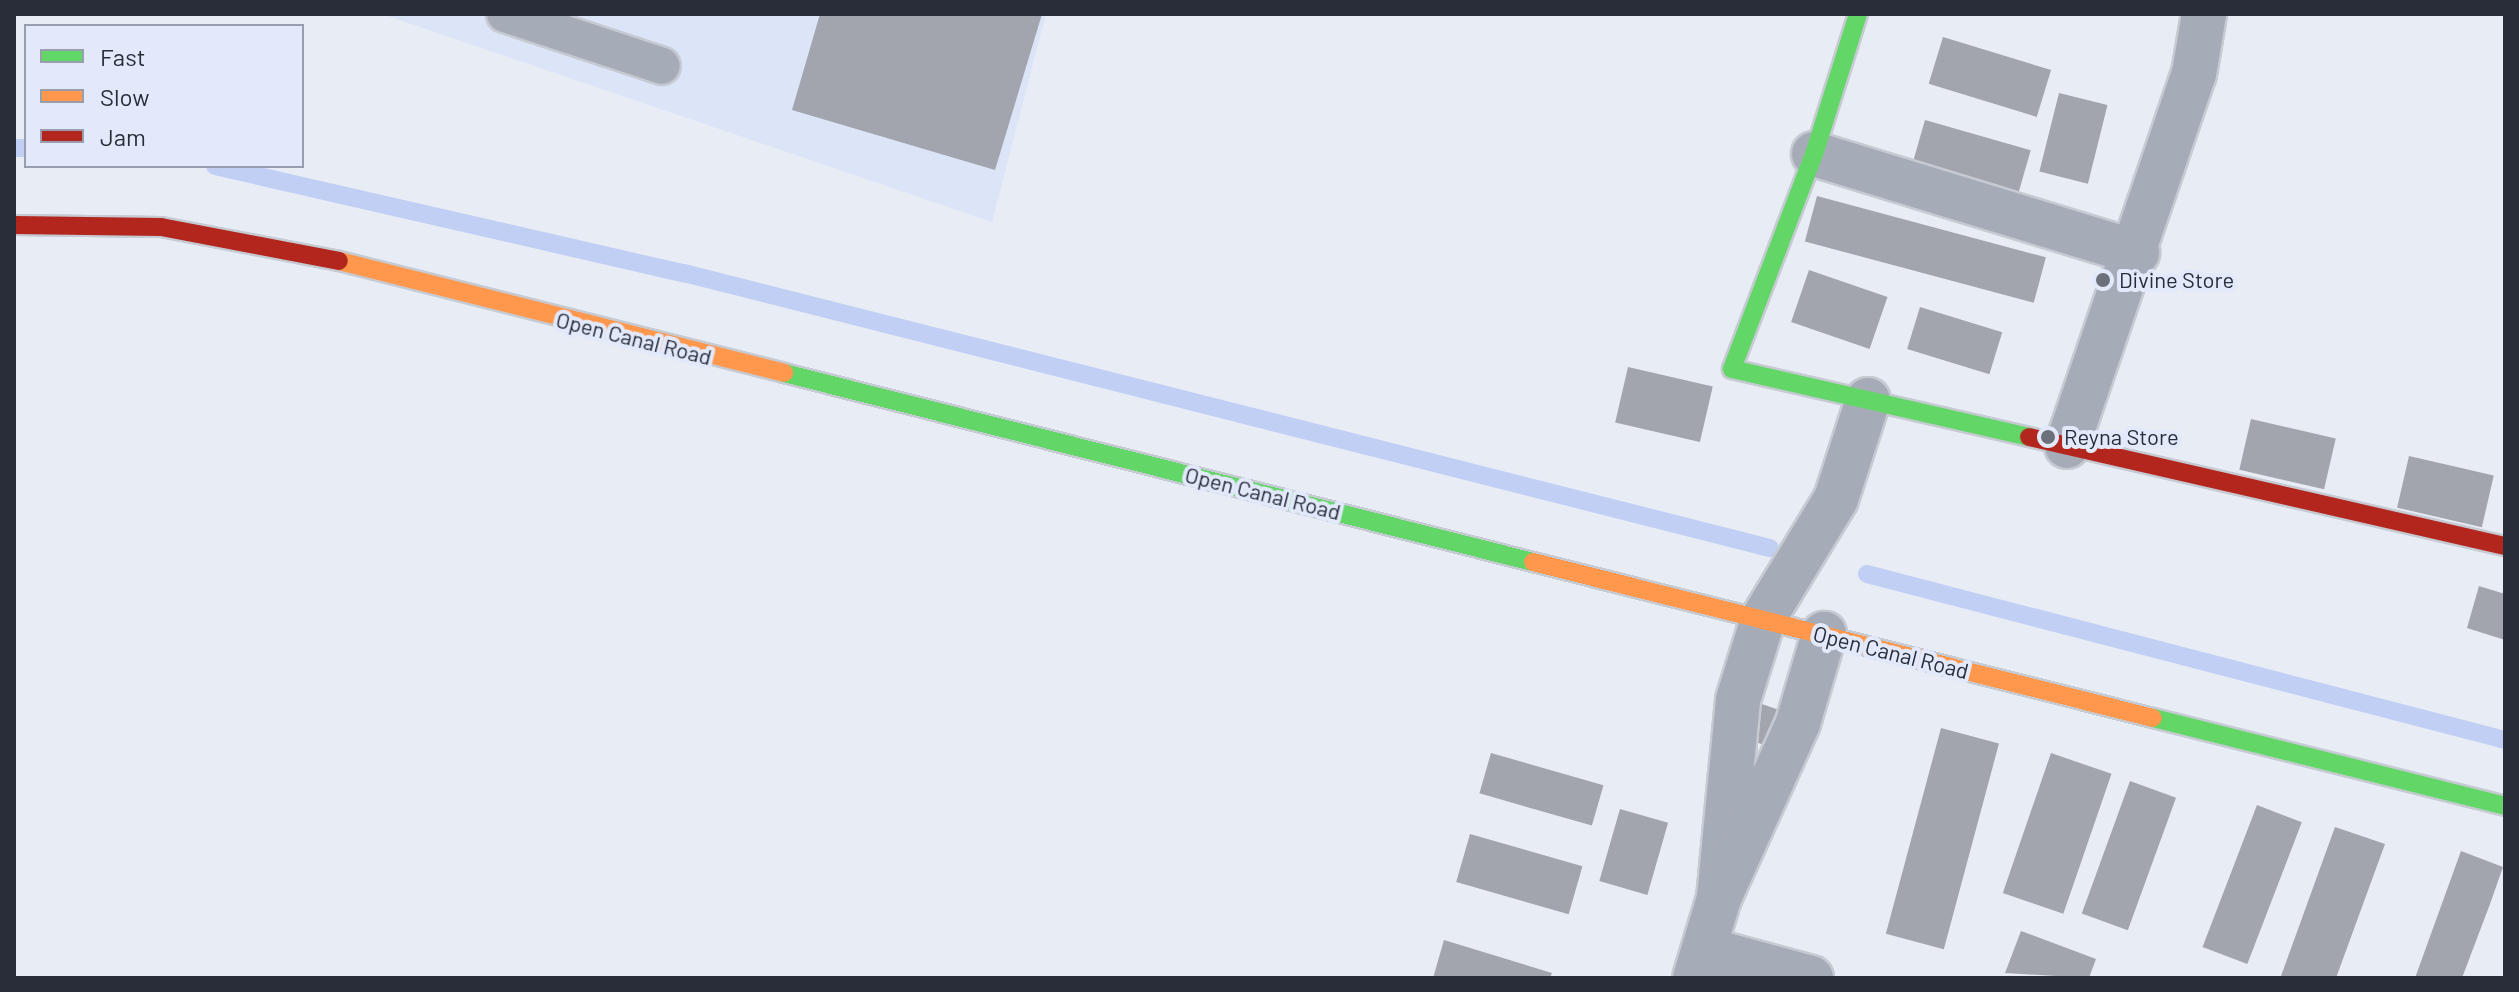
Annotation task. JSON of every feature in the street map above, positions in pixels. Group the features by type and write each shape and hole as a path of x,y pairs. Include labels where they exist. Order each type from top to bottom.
{"street":[{"path":"1858,14 1814,154 1732,369 2505,546"},
{"path":"2067,446 2137,253 2194,74 2204,14"},
{"path":"1814,154 2137,253"},
{"name":"Open Canal Road","path":"14,225 58,222 161,227 277,246 2505,806"},
{"path":"1719,898 1738,700 1763,619 1836,499 1868,400"},
{"path":"1811,978 1699,964 1719,898 1798,723 1824,634"}],"lane":[{"path":"505,14 662,66"}],"shaded area":[{"path":"382,14 1046,14 992,222"}],"building":[{"path":"820,14 1042,14 995,170 792,110"},
{"path":"1943,37 2051,70 2037,117 1929,84"},
{"path":"2059,93 2108,105 2088,184 2039,172"},
{"path":"1925,120 2031,150 2019,193 1913,162"},
{"path":"1817,196 2046,257 2034,303 1805,241"},
{"path":"1809,270 1887,297 1870,349 1791,322"},
{"path":"1920,307 2002,332 1989,374 1907,349"},
{"path":"1628,367 1713,387 1700,442 1615,423"},
{"path":"2251,419 2336,439 2324,489 2239,470"},
{"path":"2409,456 2494,476 2482,527 2397,508"},
{"path":"2479,586 2505,594 2505,640 2467,628"},
{"path":"1759,703 1785,712 1773,748 1747,739"},
{"path":"1941,728 1999,744 1944,949 1886,934"},
{"path":"1491,753 1603,785 1592,826 1479,793"},
{"path":"2051,753 2112,774 2063,914 2003,893"},
{"path":"2130,781 2176,798 2128,930 2082,913"},
{"path":"2257,805 2302,822 2247,964 2203,947"},
{"path":"1620,809 1668,823 1647,895 1599,881"},
{"path":"2335,827 2385,844 2336,978 2286,978 2281,976"},
{"path":"1470,834 1582,866 1569,914 1456,882"},
{"path":"2461,851 2503,867 2490,904 2462,978 2415,978"},
{"path":"2021,931 2096,959 2089,978 2005,973"},
{"path":"1444,940 1552,973 1550,978 1433,978"}],"waterway":[{"path":"14,148 24,148"},
{"path":"224,168 684,273 1770,548"},
{"path":"1867,574 2505,740"}],"traffic: fast":[{"path":"1858,14 1814,154 1732,369 2029,437"},
{"path":"784,373 1533,562"},
{"path":"2153,718 2505,806"}],"traffic: slow":[{"path":"339,261 784,373"},
{"path":"1533,562 2153,718"}],"traffic: jam":[{"path":"14,225 161,227 339,261"},
{"path":"2029,437 2505,546"}],"place":[{"name":"Divine Store","path":"2103,280"},
{"name":"Reyna Store","path":"2048,437"}]}
